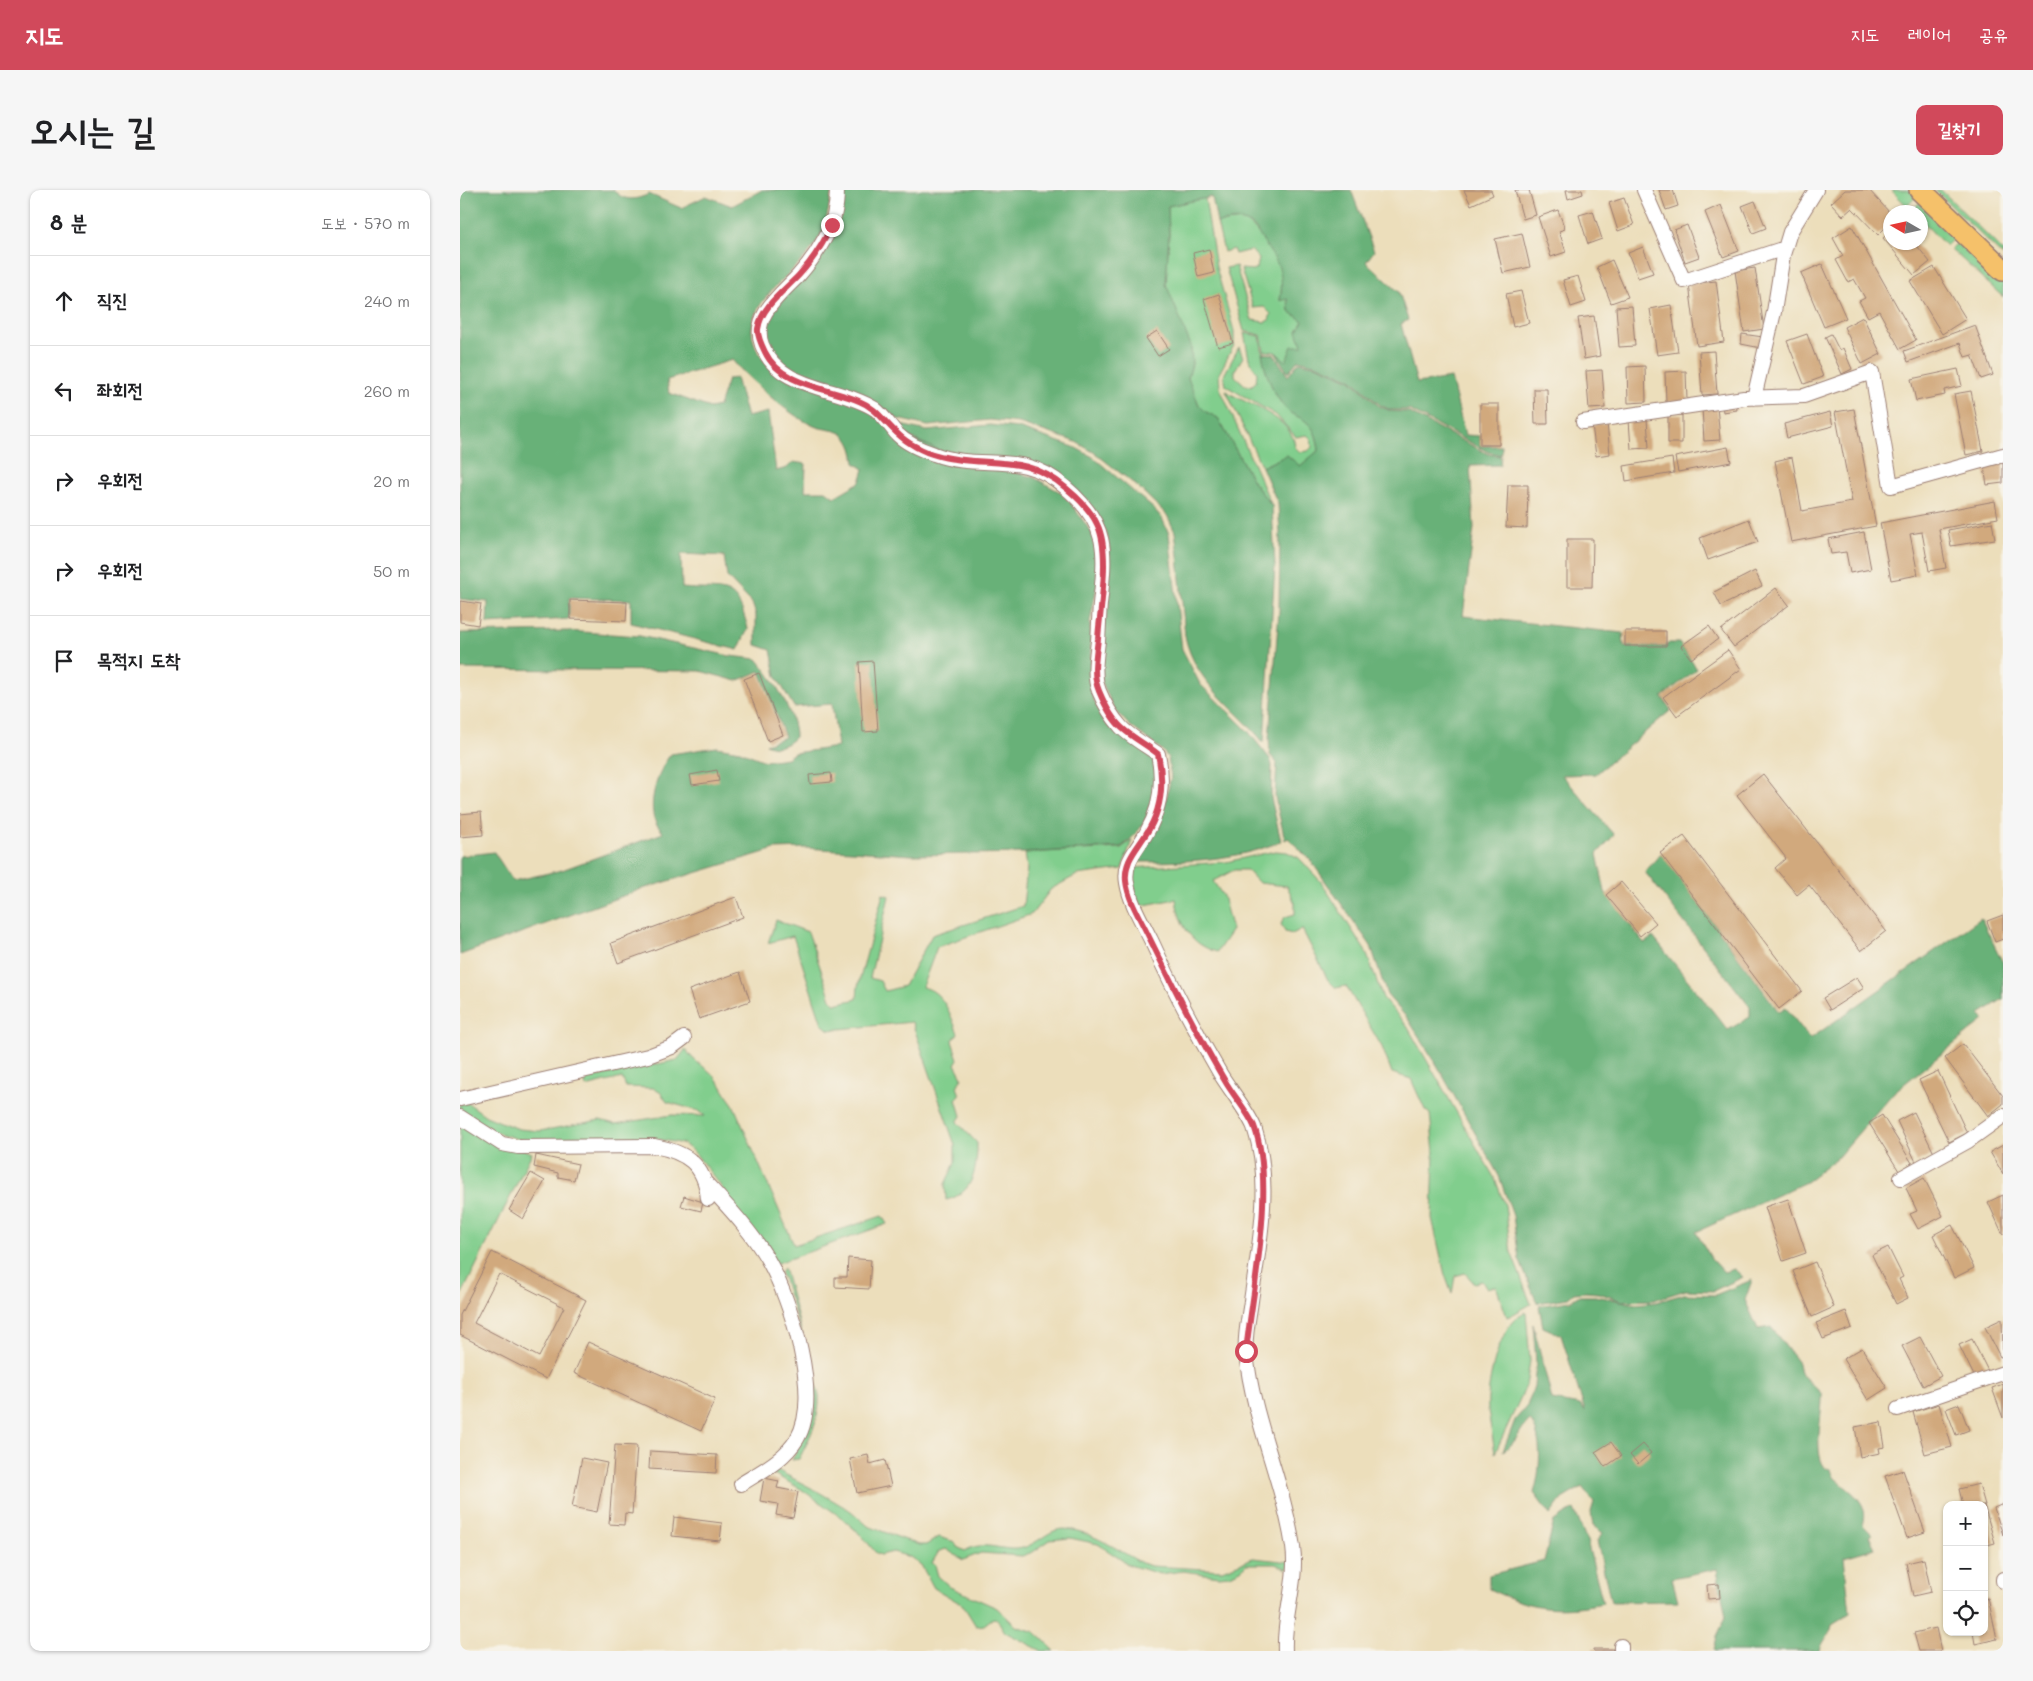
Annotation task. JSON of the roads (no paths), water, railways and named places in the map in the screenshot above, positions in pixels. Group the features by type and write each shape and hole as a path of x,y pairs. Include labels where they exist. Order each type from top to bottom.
{"main road":[{"path":"1920,190 2003,270"}],"street":[{"path":"837,190 837,206 826,238 800,274 770,305 762,318 758,330 766,355 786,374 801,382 859,401 877,410 899,436 934,455 956,460 1026,464 1049,475 1082,504 1097,524 1104,548 1095,665 1098,690 1122,728 1158,754 1163,774 1161,793 1155,813 1147,833 1135,849 1127,865 1126,882 1140,918 1174,992 1211,1057 1253,1124 1260,1152 1263,1197 1246,1351 1262,1430 1292,1544 1295,1565 1286,1617 1285,1651"},
{"path":"1644,190 1684,281 1785,248"},
{"path":"1754,398 1774,312 1785,248 1790,232 1816,190"},
{"path":"1583,422 1754,398 1804,396 1872,372 1891,486 2003,456"},
{"path":"460,1100 648,1056 672,1047 684,1038"},
{"path":"1901,1178 1968,1142 2003,1116"},
{"path":"460,1117 502,1144 518,1147 654,1146 675,1150 690,1158 706,1183 734,1212 767,1258 780,1281 801,1351 808,1398 798,1438 788,1452 776,1462 741,1484"},
{"path":"706,1183 708,1199"},
{"path":"1898,1409 2003,1373"}]}
